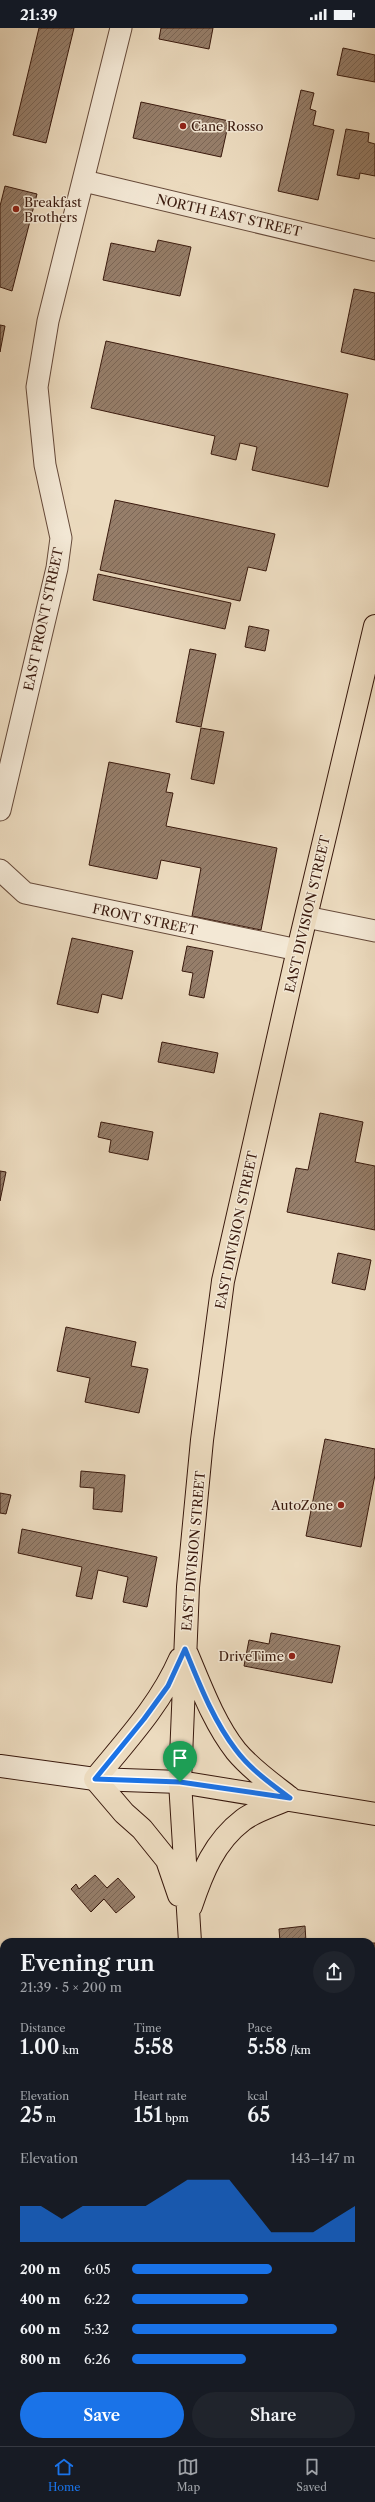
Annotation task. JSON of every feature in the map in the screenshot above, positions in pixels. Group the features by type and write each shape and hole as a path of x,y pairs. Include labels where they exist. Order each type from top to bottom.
{"main road":[{"name":"EAST DIVISION STREET","path":"190,1938 180,1782 188,1587 202,1440 223,1281 298,950 375,626"},
{"path":"95,1779 144,1719 168,1686 185,1649"},
{"path":"185,1649 209,1705 236,1750 257,1773 290,1798"},
{"path":"0,1766 95,1779 180,1782 290,1798 375,1814"},
{"path":"95,1779 124,1813 142,1829 167,1860 188,1919"},
{"path":"188,1919 199,1881 215,1849 244,1819 290,1798"}],"street":[{"name":"EAST FRONT STREET","path":"0,810 57,568 61,538 45,465 37,387 48,321 121,28"},
{"name":"NORTH EAST STREET","path":"84,180 375,250"},
{"name":"FRONT STREET","path":"0,870 25,893 298,950"},
{"path":"306,917 375,931"}],"building":[{"path":"39,28 74,28 46,143 13,135"},
{"path":"161,28 213,28 209,49 159,39"},
{"path":"343,48 375,55 375,82 337,75"},
{"path":"301,90 314,93 310,109 316,111 313,125 334,130 318,200 278,191"},
{"path":"141,102 229,121 221,157 133,138"},
{"path":"346,129 369,133 368,142 375,144 375,176 360,173 359,179 337,175"},
{"path":"5,186 37,194 12,291 0,287 0,206"},
{"path":"158,240 191,247 180,296 103,280 111,243 155,252"},
{"path":"354,289 375,293 375,360 341,352"},
{"path":"0,325 5,326 0,352"},
{"path":"106,341 348,394 328,487 252,470 257,447 240,443 236,460 211,454 215,436 91,408"},
{"path":"115,500 275,534 266,571 248,567 240,601 100,570"},
{"path":"98,574 231,603 225,629 93,600"},
{"path":"249,626 269,630 265,651 245,647"},
{"path":"190,649 216,654 201,727 176,722"},
{"path":"201,728 224,732 214,784 191,779"},
{"path":"109,762 170,774 166,792 173,793 166,826 277,848 261,930 192,916 201,868 161,860 157,879 89,865"},
{"path":"72,938 133,951 122,999 102,994 98,1013 57,1004"},
{"path":"187,946 213,951 204,998 189,995 193,973 182,971"},
{"path":"162,1042 218,1053 214,1073 158,1062"},
{"path":"320,1113 363,1122 355,1162 375,1166 375,1230 287,1212 296,1168 308,1170"},
{"path":"101,1122 153,1132 148,1160 109,1152 111,1140 98,1137"},
{"path":"0,1171 6,1172 0,1201"},
{"path":"338,1253 371,1260 365,1290 332,1283"},
{"path":"66,1327 136,1342 131,1366 148,1369 139,1413 85,1402 90,1378 57,1371"},
{"name":"AutoZone","path":"325,1439 375,1449 375,1475 361,1547 306,1536"},
{"path":"81,1471 125,1475 122,1512 93,1509 94,1488 80,1487"},
{"path":"0,1493 11,1495 6,1514 0,1513"},
{"path":"22,1529 157,1557 147,1607 123,1602 128,1577 98,1570 92,1599 76,1596 82,1567 18,1553"},
{"name":"DriveTime","path":"271,1633 340,1646 332,1683 244,1666 249,1640 269,1644"},
{"path":"95,1875 107,1888 118,1878 135,1897 116,1913 104,1899 91,1912 71,1889 76,1884 79,1889"},
{"path":"305,1926 306,1938 280,1938 279,1929"}],"place":[{"name":"Cane Rosso","path":"183,126"},
{"name":"Breakfast Brothers","path":"16,209"},
{"name":"AutoZone","path":"341,1505"},
{"name":"DriveTime","path":"292,1656"}],"route":[{"path":"185,1649 209,1705 236,1750 257,1773 290,1798 180,1782 95,1779 144,1719 168,1686 185,1649"}]}
